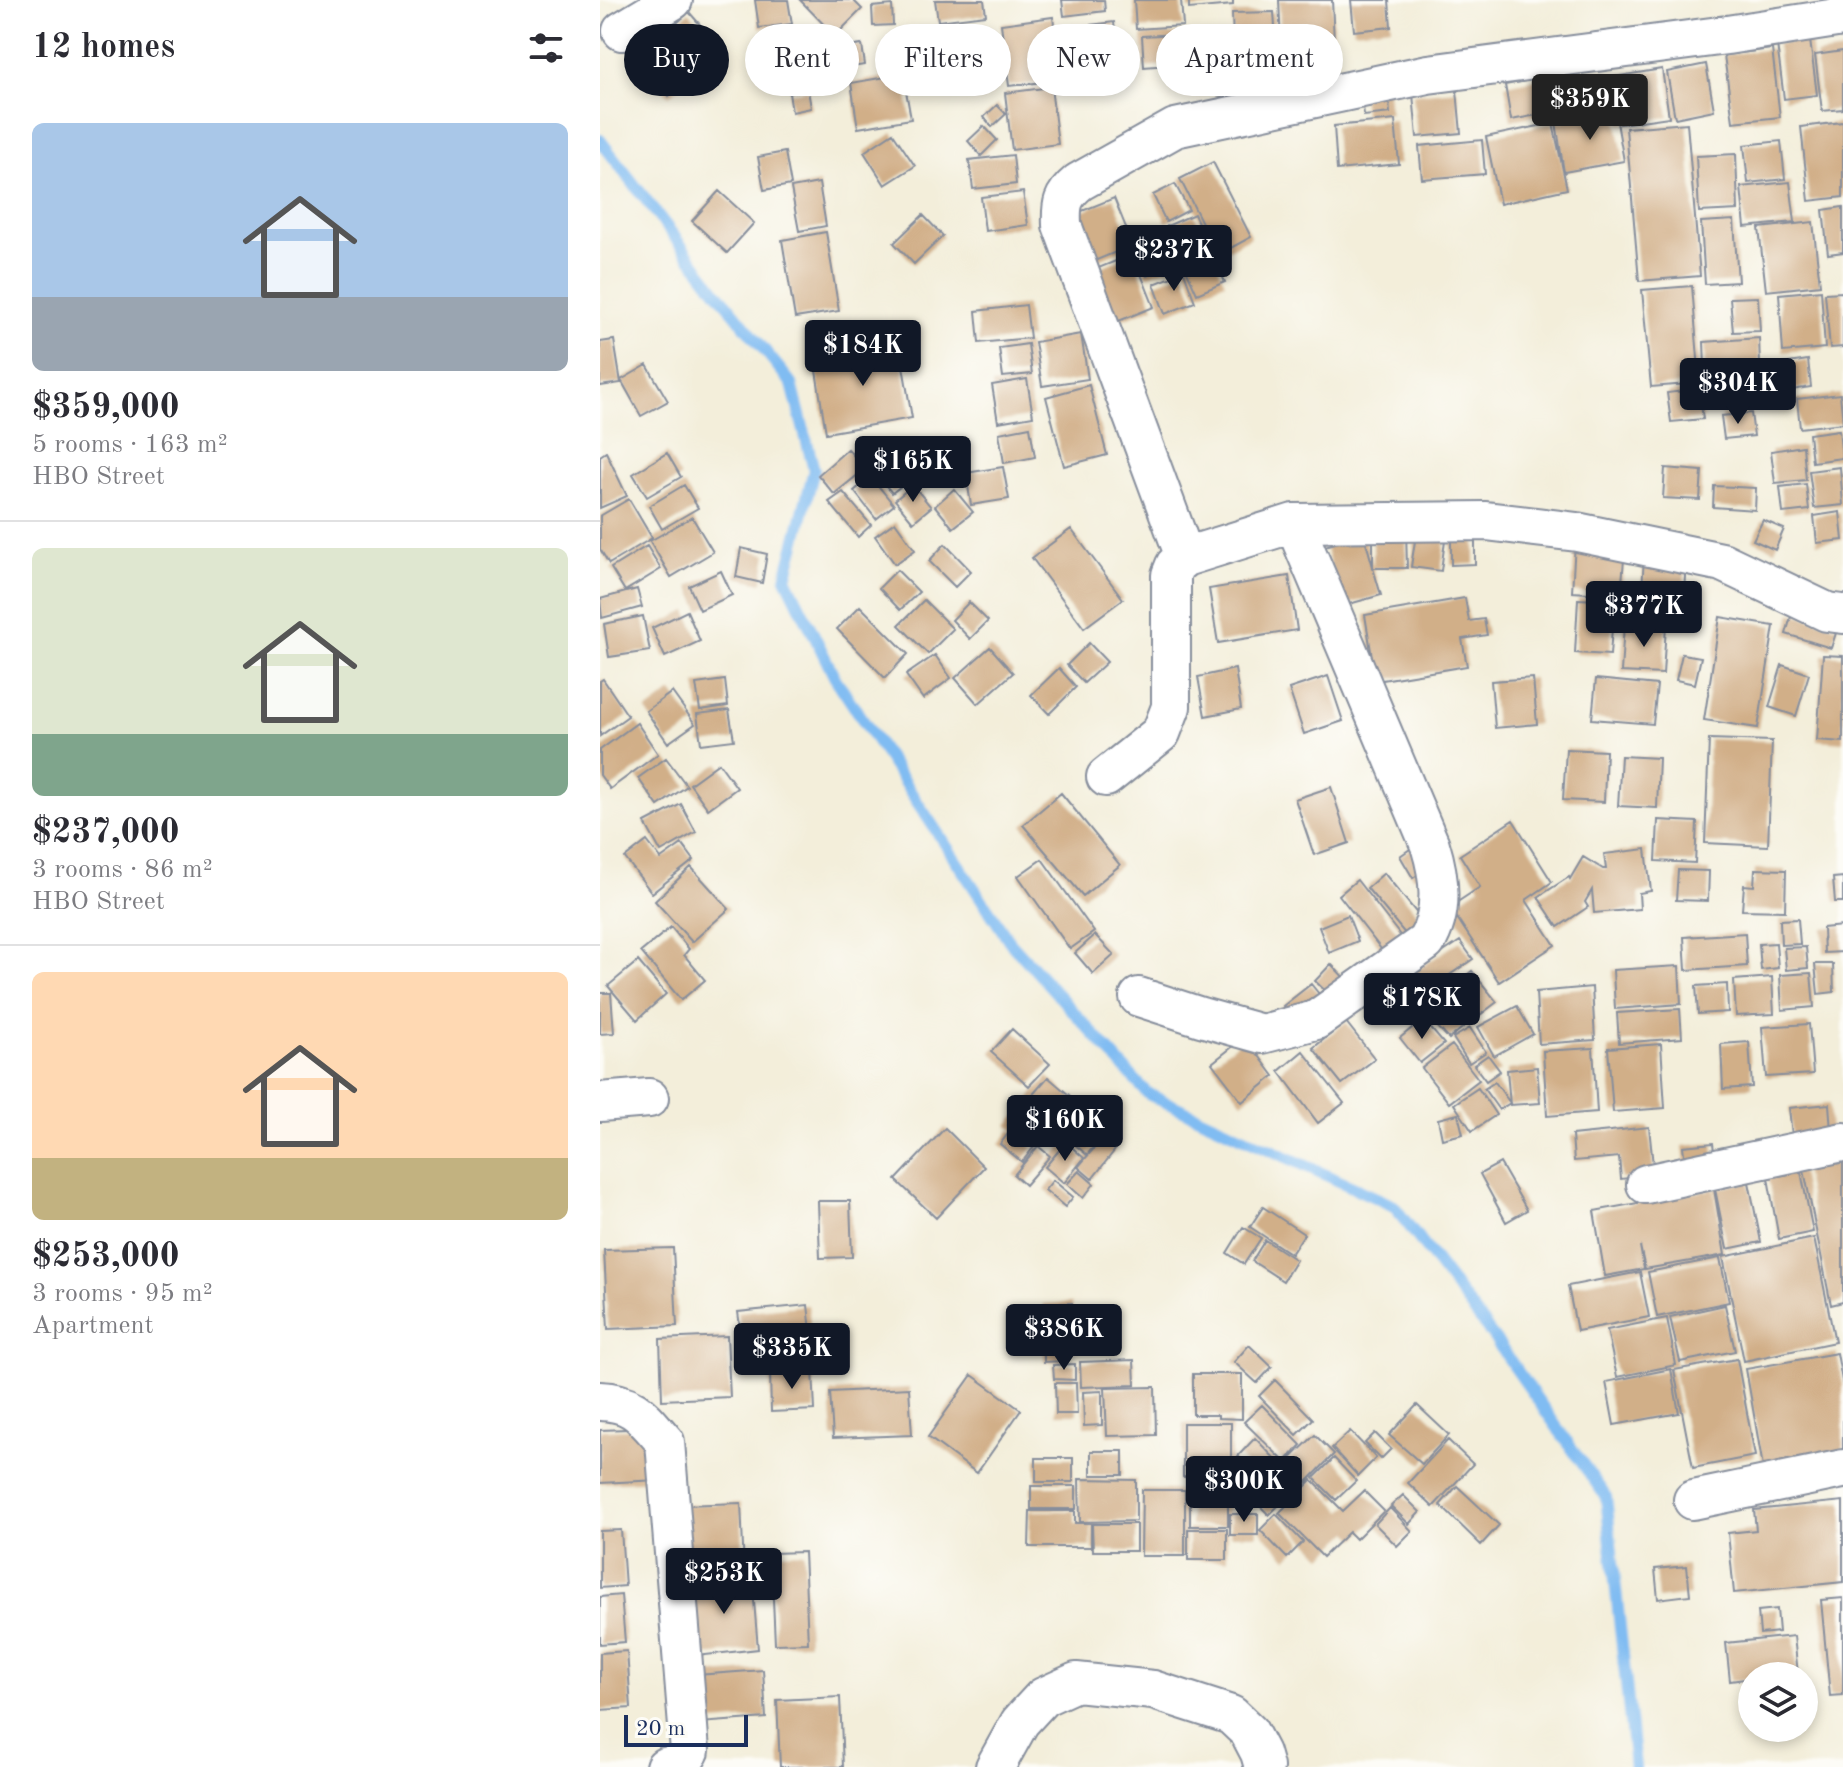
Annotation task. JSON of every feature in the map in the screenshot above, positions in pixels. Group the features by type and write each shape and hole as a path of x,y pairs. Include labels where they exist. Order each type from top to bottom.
{"street":[{"path":"622,31 673,0"},
{"path":"1185,557 1062,225 1061,206 1068,191 1175,128 1428,74 1843,17"},
{"path":"1106,777 1161,733 1171,707 1171,575 1175,565 1185,557 1294,523 1486,521 1577,532 1722,562 1827,612 1843,614"},
{"path":"1139,997 1262,1034 1316,1020 1426,942 1434,929 1439,909 1436,865 1430,845 1294,523"},
{"path":"600,1102 649,1098"},
{"path":"1646,1184 1843,1142"},
{"path":"600,1401 618,1401 639,1412 665,1442 690,1751 682,1764 665,1767"},
{"path":"1693,1500 1843,1469"},
{"path":"995,1767 1020,1722 1043,1697 1076,1682 1153,1690 1231,1715 1249,1732 1264,1767"}],"building":[{"path":"755,0 788,0 792,24 758,24"},
{"path":"800,0 853,0 862,9 847,24 823,24"},
{"path":"935,0 984,0 986,15 938,21"},
{"path":"1062,0 1104,0 1105,11 1064,16"},
{"path":"1134,0 1181,0 1183,24 1156,24 1156,28 1140,29 1140,24 1136,24"},
{"path":"1189,0 1233,0 1233,5 1189,9"},
{"path":"1279,0 1332,0 1333,24 1280,24"},
{"path":"1351,0 1389,0 1391,27 1354,31"},
{"path":"892,5 893,24 873,26 872,7"},
{"path":"689,12 700,24 676,24"},
{"path":"1274,12 1275,24 1232,24 1232,13"},
{"path":"1053,17 1054,24 1027,24 1027,84 1011,86 1011,24 1001,24"},
{"path":"1156,35 1156,66 1144,67 1142,36"},
{"path":"1810,40 1817,95 1784,99 1777,44"},
{"path":"859,45 862,45 865,65 859,66"},
{"path":"1772,49 1780,117 1733,122 1724,55"},
{"path":"1843,51 1843,109 1822,111 1815,55"},
{"path":"1706,64 1714,110 1675,118 1667,72"},
{"path":"1662,69 1669,117 1620,124 1613,77"},
{"path":"1547,77 1553,112 1511,120 1505,85"},
{"path":"875,79 875,96 907,96 911,119 858,128 853,96 859,96 859,82"},
{"path":"1027,90 1027,96 1052,96 1058,144 1012,150 1005,96 1011,96 1011,92"},
{"path":"1388,90 1390,113 1364,116 1362,92"},
{"path":"1457,90 1461,133 1417,137 1413,94"},
{"path":"789,96 809,96 811,108 792,112"},
{"path":"997,105 1006,114 992,127 984,117"},
{"path":"1615,111 1624,161 1564,172 1556,122"},
{"path":"1395,120 1399,164 1337,170 1334,126"},
{"path":"1843,122 1843,197 1809,201 1801,127"},
{"path":"1553,123 1567,189 1500,204 1486,137"},
{"path":"1687,123 1700,276 1639,281 1626,128"},
{"path":"984,126 997,140 981,156 968,141"},
{"path":"893,133 915,166 885,185 864,152"},
{"path":"1482,140 1485,174 1422,179 1419,146"},
{"path":"1781,141 1785,179 1748,183 1744,145"},
{"path":"785,152 791,185 764,190 758,157"},
{"path":"1736,154 1738,210 1699,212 1696,156"},
{"path":"1013,155 1016,184 973,189 969,160"},
{"path":"1213,162 1251,237 1218,255 1180,179"},
{"path":"1790,182 1795,222 1745,227 1741,187"},
{"path":"819,183 826,226 799,231 791,188"},
{"path":"1175,184 1189,210 1166,222 1153,195"},
{"path":"719,191 754,223 727,253 692,221"},
{"path":"1023,192 1028,225 985,231 981,197"},
{"path":"1114,198 1133,245 1092,262 1072,215"},
{"path":"1843,207 1843,252 1828,254 1823,210"},
{"path":"1194,214 1225,282 1197,294 1167,226"},
{"path":"923,215 943,236 914,264 894,243"},
{"path":"1734,220 1738,282 1705,284 1701,222"},
{"path":"1813,222 1820,285 1766,291 1759,228"},
{"path":"1166,229 1180,263 1147,276 1134,242"},
{"path":"826,232 839,311 795,318 782,240"},
{"path":"1133,254 1154,307 1106,326 1086,273"},
{"path":"1184,272 1195,302 1165,314 1154,284"},
{"path":"1692,286 1700,383 1651,387 1642,290"},
{"path":"1821,290 1825,348 1783,352 1779,294"},
{"path":"1843,292 1843,347 1830,348 1825,293"},
{"path":"1758,297 1760,331 1733,332 1730,298"},
{"path":"1026,305 1030,338 979,343 976,311"},
{"path":"1081,334 1088,379 1042,386 1035,342"},
{"path":"1759,338 1760,364 1705,367 1704,342"},
{"path":"614,340 621,383 600,386 600,342"},
{"path":"899,343 912,418 826,433 814,358"},
{"path":"1028,344 1032,374 1003,377 999,348"},
{"path":"1808,360 1811,387 1778,392 1775,365"},
{"path":"647,365 668,401 641,416 621,380"},
{"path":"1740,374 1744,405 1711,408 1707,378"},
{"path":"1027,379 1033,416 998,422 992,385"},
{"path":"1089,385 1107,455 1064,466 1046,397"},
{"path":"1699,389 1703,419 1671,422 1667,393"},
{"path":"1840,394 1843,423 1800,428 1797,399"},
{"path":"1751,413 1754,436 1724,439 1721,416"},
{"path":"1030,427 1035,457 1004,463 999,433"},
{"path":"1839,430 1842,458 1812,462 1809,434"},
{"path":"879,443 910,479 892,493 863,458"},
{"path":"1803,446 1806,480 1775,483 1771,451"},
{"path":"848,449 865,469 834,494 818,475"},
{"path":"606,452 627,496 600,508 600,456"},
{"path":"667,453 681,477 647,497 633,474"},
{"path":"1003,467 1009,499 971,505 966,473"},
{"path":"1840,467 1843,505 1814,508 1809,471"},
{"path":"1665,468 1702,471 1700,500 1663,498"},
{"path":"871,477 894,505 876,519 854,491"},
{"path":"1806,484 1809,510 1783,513 1780,487"},
{"path":"684,485 698,508 662,529 649,506"},
{"path":"913,485 931,507 913,522 895,500"},
{"path":"1714,486 1756,488 1755,510 1713,507"},
{"path":"954,489 973,512 953,528 935,506"},
{"path":"843,492 871,525 858,537 829,502"},
{"path":"629,499 652,538 609,564 600,549 600,516"},
{"path":"1840,512 1843,540 1817,543 1814,516"},
{"path":"692,517 713,552 671,577 650,541"},
{"path":"1763,520 1784,529 1775,550 1753,540"},
{"path":"895,522 915,550 895,564 875,536"},
{"path":"1373,528 1406,528 1407,568 1373,568 1381,595 1342,606 1325,546 1364,535 1373,567"},
{"path":"1417,528 1446,532 1441,571 1411,567"},
{"path":"1071,529 1123,599 1084,628 1032,558"},
{"path":"1451,532 1475,532 1475,564 1451,565"},
{"path":"1575,543 1625,547 1621,595 1572,592"},
{"path":"945,544 971,571 955,587 929,561"},
{"path":"647,546 661,569 625,591 611,568"},
{"path":"741,548 767,554 762,583 736,577"},
{"path":"1644,557 1686,560 1683,608 1641,606"},
{"path":"897,570 919,592 900,610 879,588"},
{"path":"721,571 732,595 700,610 689,586"},
{"path":"1289,576 1297,630 1218,643 1209,589"},
{"path":"637,589 642,607 602,618 600,599"},
{"path":"1465,598 1469,621 1484,619 1487,635 1462,639 1467,666 1376,681 1365,615"},
{"path":"1578,599 1614,601 1610,655 1575,653"},
{"path":"924,600 953,629 928,654 899,625"},
{"path":"969,602 988,621 970,639 952,620"},
{"path":"860,606 908,654 885,678 837,629"},
{"path":"687,611 700,641 665,657 652,628"},
{"path":"1792,613 1838,627 1831,648 1786,634"},
{"path":"643,616 650,651 609,657 604,624"},
{"path":"1720,617 1774,626 1758,728 1704,720"},
{"path":"1624,624 1666,626 1663,674 1621,672"},
{"path":"1089,643 1107,662 1084,683 1067,665"},
{"path":"990,647 1013,673 978,704 955,678"},
{"path":"1682,654 1701,657 1695,684 1676,680"},
{"path":"935,655 951,678 923,699 906,675"},
{"path":"1823,655 1843,656 1843,742 1817,740"},
{"path":"1782,665 1809,674 1796,716 1769,707"},
{"path":"1059,668 1076,687 1049,714 1031,695"},
{"path":"1235,669 1241,709 1205,716 1198,677"},
{"path":"1328,676 1343,721 1304,734 1289,689"},
{"path":"1533,678 1537,724 1495,728 1491,681"},
{"path":"603,679 628,716 600,736 600,681"},
{"path":"1596,679 1657,685 1653,724 1592,719"},
{"path":"725,680 728,706 700,710 696,684"},
{"path":"672,692 695,724 668,743 646,711"},
{"path":"729,710 734,740 701,744 697,714"},
{"path":"637,723 658,754 610,789 600,775 600,750"},
{"path":"1709,739 1772,741 1768,846 1705,843"},
{"path":"1566,749 1606,751 1604,802 1563,800"},
{"path":"1621,756 1659,758 1657,808 1618,806"},
{"path":"666,758 687,786 658,806 638,778"},
{"path":"719,763 737,788 708,809 690,784"},
{"path":"1331,787 1349,843 1314,855 1295,799"},
{"path":"1061,793 1120,865 1083,896 1023,825"},
{"path":"681,804 696,832 661,852 645,823"},
{"path":"1513,820 1552,882 1526,900 1555,945 1499,982 1450,907 1480,887 1460,855"},
{"path":"1658,820 1697,822 1695,863 1656,861"},
{"path":"647,841 661,859 682,844 694,860 652,893 625,858"},
{"path":"1416,845 1431,866 1413,878 1400,856"},
{"path":"1646,849 1651,891 1639,893 1640,909 1594,913 1592,890 1585,902 1588,907 1558,927 1538,897 1570,879 1583,857 1606,869 1604,854"},
{"path":"1042,859 1094,932 1070,949 1018,876"},
{"path":"691,867 729,909 692,942 655,901"},
{"path":"1755,869 1786,870 1785,911 1742,910 1744,885 1754,886"},
{"path":"1678,870 1709,871 1708,901 1676,900"},
{"path":"1384,873 1429,928 1412,942 1367,888"},
{"path":"1843,877 1843,902 1835,902 1833,878"},
{"path":"1357,880 1403,939 1385,954 1339,895"},
{"path":"1348,915 1358,941 1329,953 1319,927"},
{"path":"1798,919 1800,944 1781,945 1780,920"},
{"path":"1842,926 1843,952 1824,953 1823,928"},
{"path":"671,927 689,949 684,955 705,980 681,1000 641,952"},
{"path":"1745,933 1747,966 1686,970 1684,937"},
{"path":"1095,935 1114,955 1093,974 1075,953"},
{"path":"1460,941 1473,959 1423,993 1411,974"},
{"path":"1776,943 1778,968 1761,970 1759,944"},
{"path":"1806,947 1808,968 1786,970 1784,948"},
{"path":"638,961 666,994 637,1020 608,986"},
{"path":"1331,964 1350,984 1335,1000 1315,981"},
{"path":"1815,964 1833,964 1834,992 1818,994"},
{"path":"1679,966 1681,1004 1615,1009 1613,970"},
{"path":"1472,971 1497,1002 1472,1021 1448,990"},
{"path":"1811,973 1814,1007 1782,1010 1780,975"},
{"path":"1772,977 1774,1014 1736,1016 1734,980"},
{"path":"1311,984 1323,999 1294,1021 1283,1006"},
{"path":"1727,984 1728,1012 1698,1014 1696,986"},
{"path":"1592,987 1595,1040 1539,1044 1536,992"},
{"path":"600,993 611,993 614,1033 600,1034"},
{"path":"1441,994 1467,1024 1449,1039 1423,1011"},
{"path":"1517,1006 1533,1034 1494,1056 1478,1027"},
{"path":"1680,1009 1682,1038 1619,1043 1617,1013"},
{"path":"1423,1019 1444,1044 1420,1063 1400,1038"},
{"path":"1346,1022 1375,1059 1342,1084 1313,1048"},
{"path":"1809,1024 1813,1074 1766,1077 1762,1027"},
{"path":"1470,1028 1486,1052 1469,1063 1453,1038"},
{"path":"1012,1029 1050,1064 1029,1086 991,1052"},
{"path":"1245,1037 1274,1076 1242,1102 1212,1063"},
{"path":"1749,1042 1752,1087 1723,1089 1721,1044"},
{"path":"1661,1044 1665,1108 1613,1112 1608,1048"},
{"path":"1452,1045 1479,1080 1449,1103 1422,1068"},
{"path":"1593,1048 1597,1112 1547,1116 1543,1051"},
{"path":"1303,1051 1344,1103 1318,1123 1279,1071"},
{"path":"1488,1055 1500,1071 1486,1081 1474,1065"},
{"path":"1537,1067 1540,1103 1510,1105 1507,1070"},
{"path":"1048,1077 1083,1107 1063,1130 1028,1100"},
{"path":"1495,1082 1510,1103 1499,1110 1484,1089"},
{"path":"1478,1088 1496,1115 1472,1131 1454,1104"},
{"path":"1028,1102 1053,1124 1034,1146 1008,1125"},
{"path":"1091,1102 1114,1122 1087,1155 1063,1134"},
{"path":"1829,1104 1831,1131 1792,1135 1789,1108"},
{"path":"1458,1114 1463,1134 1442,1139 1438,1119"},
{"path":"1649,1127 1654,1175 1621,1179 1619,1157 1574,1161 1572,1135"},
{"path":"945,1128 984,1167 936,1218 896,1180"},
{"path":"1011,1130 1033,1148 1022,1162 1000,1144"},
{"path":"1102,1139 1115,1150 1092,1179 1078,1167"},
{"path":"1066,1142 1084,1158 1064,1183 1045,1167"},
{"path":"1713,1143 1716,1168 1686,1171 1683,1146"},
{"path":"1038,1146 1050,1156 1025,1185 1014,1175"},
{"path":"1843,1162 1843,1302 1831,1305 1804,1170"},
{"path":"1500,1163 1527,1210 1506,1222 1480,1174"},
{"path":"1079,1171 1094,1184 1083,1198 1067,1184"},
{"path":"1801,1172 1813,1232 1779,1239 1768,1178"},
{"path":"1053,1180 1073,1197 1065,1207 1045,1190"},
{"path":"1749,1182 1761,1242 1727,1249 1715,1189"},
{"path":"1714,1189 1725,1255 1645,1269 1640,1246 1644,1269 1605,1276 1594,1211"},
{"path":"818,1201 850,1201 852,1257 820,1258"},
{"path":"1263,1207 1304,1234 1291,1254 1250,1227"},
{"path":"1243,1227 1261,1238 1244,1264 1227,1253"},
{"path":"1814,1238 1835,1342 1744,1361 1723,1257"},
{"path":"1265,1240 1296,1260 1283,1281 1252,1261"},
{"path":"673,1248 677,1326 608,1329 604,1250"},
{"path":"1720,1258 1729,1302 1657,1317 1648,1272"},
{"path":"1640,1272 1649,1317 1577,1331 1568,1286"},
{"path":"1072,1303 1073,1334 1044,1335 1043,1304"},
{"path":"808,1305 813,1348 744,1356 738,1312"},
{"path":"1725,1305 1735,1351 1680,1362 1670,1317"},
{"path":"1667,1318 1676,1365 1617,1377 1607,1330"},
{"path":"727,1336 730,1397 662,1400 660,1339"},
{"path":"1249,1345 1272,1367 1257,1383 1234,1362"},
{"path":"1044,1347 1062,1347 1063,1361 1044,1362"},
{"path":"1837,1353 1843,1386 1843,1452 1763,1467 1746,1369"},
{"path":"1737,1359 1755,1456 1693,1468 1674,1370"},
{"path":"1134,1360 1135,1385 1081,1387 1080,1362"},
{"path":"1075,1364 1075,1380 1054,1379 1053,1365"},
{"path":"1671,1369 1679,1413 1614,1425 1606,1382"},
{"path":"813,1370 815,1410 771,1412 770,1371"},
{"path":"1193,1374 1242,1374 1242,1419 1193,1415"},
{"path":"972,1375 1021,1410 977,1473 928,1437"},
{"path":"1275,1380 1313,1419 1297,1435 1259,1396"},
{"path":"1055,1383 1076,1383 1077,1414 1056,1414"},
{"path":"1155,1387 1156,1435 1107,1436 1105,1388"},
{"path":"909,1388 912,1435 833,1438 830,1392"},
{"path":"1102,1391 1102,1425 1084,1426 1083,1392"},
{"path":"1262,1405 1301,1445 1285,1462 1244,1422"},
{"path":"1417,1405 1449,1435 1422,1464 1389,1435"},
{"path":"1183,1423 1231,1423 1231,1477 1183,1477"},
{"path":"657,1428 659,1480 600,1483 600,1430"},
{"path":"1350,1431 1376,1458 1358,1476 1332,1448"},
{"path":"1375,1433 1391,1449 1381,1459 1365,1443"},
{"path":"1315,1435 1334,1454 1307,1482 1287,1462"},
{"path":"1255,1438 1279,1463 1262,1481 1238,1456"},
{"path":"1448,1440 1473,1464 1433,1507 1408,1483"},
{"path":"1091,1451 1123,1451 1123,1475 1091,1475"},
{"path":"1036,1458 1073,1458 1073,1482 1036,1482"},
{"path":"1334,1458 1356,1481 1336,1500 1314,1478"},
{"path":"1285,1465 1302,1482 1269,1515 1252,1498"},
{"path":"1079,1479 1136,1480 1136,1521 1080,1522"},
{"path":"1312,1480 1343,1511 1364,1491 1384,1511 1356,1539 1349,1532 1323,1557 1279,1513"},
{"path":"1190,1482 1228,1482 1228,1526 1190,1526"},
{"path":"1031,1486 1076,1486 1076,1509 1031,1509"},
{"path":"1457,1486 1499,1525 1481,1545 1440,1505"},
{"path":"1142,1490 1185,1490 1185,1556 1141,1556"},
{"path":"1403,1495 1420,1512 1409,1524 1391,1506"},
{"path":"1843,1501 1843,1582 1734,1593 1728,1533 1756,1530 1754,1510"},
{"path":"741,1503 744,1570 686,1571 683,1505"},
{"path":"1390,1508 1412,1531 1397,1546 1375,1524"},
{"path":"1030,1511 1075,1511 1075,1523 1091,1523 1091,1547 1029,1547"},
{"path":"1230,1514 1258,1514 1258,1535 1230,1535"},
{"path":"1276,1514 1303,1542 1287,1558 1260,1530"},
{"path":"1092,1524 1136,1524 1136,1551 1093,1551"},
{"path":"1188,1529 1227,1529 1227,1560 1188,1560"},
{"path":"621,1530 625,1586 600,1588 600,1531"},
{"path":"804,1552 808,1643 775,1644 771,1553"},
{"path":"1687,1566 1690,1595 1658,1599 1655,1569"},
{"path":"752,1577 758,1649 697,1656 689,1582"},
{"path":"621,1595 625,1642 600,1644 600,1597"},
{"path":"1843,1598 1843,1695 1830,1696 1821,1600"},
{"path":"1777,1609 1779,1632 1760,1634 1758,1611"},
{"path":"1794,1636 1797,1662 1738,1662 1738,1680 1730,1681 1726,1643"},
{"path":"627,1651 631,1708 600,1710 600,1653"},
{"path":"763,1670 766,1718 700,1723 697,1675"},
{"path":"840,1697 843,1767 780,1767 777,1700"}],"waterway":[{"path":"600,140 792,384 814,470 786,578 835,678 1010,942 1148,1094 1394,1206 1497,1342 1606,1497 1635,1767"}]}
